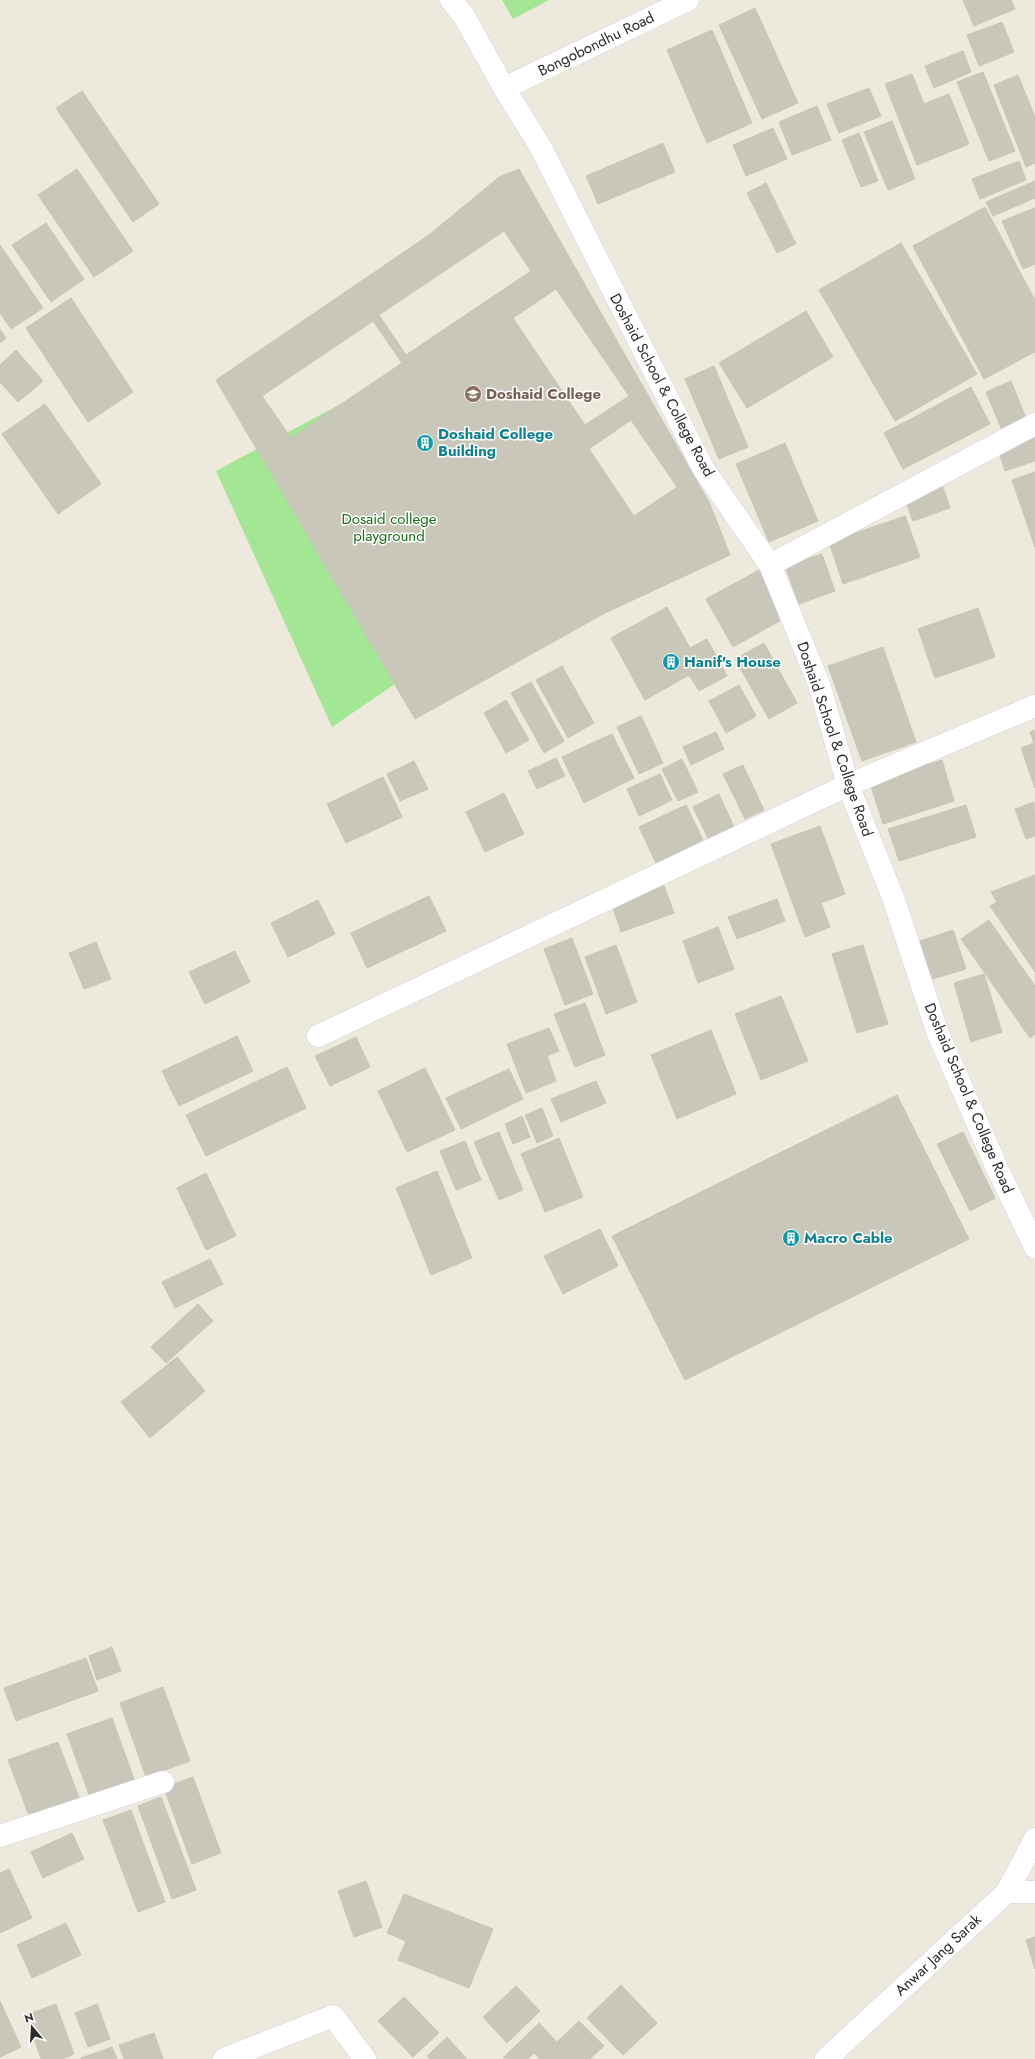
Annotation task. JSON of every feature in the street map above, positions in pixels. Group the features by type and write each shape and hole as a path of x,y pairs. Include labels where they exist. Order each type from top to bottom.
{"street":[{"name":"Doshaid School & College Road","path":"451,0 464,16 504,88 540,146 703,468 770,565 819,684 848,785 894,900 937,1031 997,1168 1035,1247"},
{"name":"Bongobondhu Road","path":"504,88 688,0"},
{"path":"770,565 1035,424"},
{"path":"318,1036 848,785 1035,706"},
{"path":"0,1836 163,1782"},
{"name":"Anwar Jang Sarak","path":"826,2059 1007,1892 1035,1839"},
{"path":"1007,1892 1035,1892"},
{"path":"224,2059 333,2016 365,2059"}],"green space":[{"path":"502,0 549,0 513,19"},
{"name":"Dosaid college playground","path":"413,365 572,563 332,727 216,471"}],"building":[{"path":"963,0 1011,0 1015,9 974,26"},
{"path":"755,8 798,103 762,119 719,25"},
{"path":"1002,22 1014,52 979,66 967,35"},
{"path":"712,30 752,123 707,143 667,50"},
{"path":"963,51 971,72 934,88 925,66"},
{"path":"983,72 1015,151 989,161 957,82"},
{"path":"912,74 924,104 949,94 969,144 917,165 885,84"},
{"path":"1018,75 1035,117 1035,163 1026,167 994,85"},
{"path":"869,88 881,116 839,133 827,104"},
{"path":"82,91 159,204 133,222 56,108"},
{"path":"817,106 831,140 792,155 779,122"},
{"path":"892,121 915,179 888,190 864,132"},
{"path":"773,128 787,159 746,176 733,145"},
{"path":"859,133 878,181 861,187 842,140"},
{"path":"663,143 675,172 598,204 586,176"},
{"path":"1019,161 1026,180 980,199 972,179"},
{"path":"77,169 133,251 94,277 38,195"},
{"name":"Doshaid College Building","path":"519,169 710,504 730,555 605,613 415,719 216,380 429,235 499,177","holes":["504,231 531,271 406,355 379,315","556,289 629,396 585,425 513,318","373,321 402,363 291,438 262,396","631,420 677,487 634,516 589,449"]},
{"path":"1035,181 1035,198 993,216 986,202"},
{"path":"766,183 796,244 777,253 747,193"},
{"path":"985,207 1035,300 1035,352 984,379 913,246"},
{"path":"1035,208 1035,264 1023,269 1002,221"},
{"path":"46,223 84,279 51,302 12,245"},
{"path":"901,243 977,374 895,421 819,290"},
{"path":"0,245 43,308 11,329 0,313"},
{"path":"71,298 133,392 88,422 26,328"},
{"path":"806,311 833,357 747,408 719,363"},
{"path":"0,329 6,338 0,343"},
{"path":"16,350 43,381 18,402 0,382 0,365"},
{"path":"714,366 748,447 719,459 685,379"},
{"path":"1011,381 1026,418 1001,428 986,392"},
{"path":"971,387 990,424 903,469 884,433"},
{"path":"45,404 101,484 58,514 2,434"},
{"path":"1035,437 1035,461 1005,471 998,449"},
{"path":"785,443 818,521 769,542 736,464"},
{"path":"1035,472 1035,547 1012,480"},
{"path":"943,487 950,508 913,521 905,500"},
{"path":"905,516 920,557 843,584 829,542"},
{"path":"822,554 835,591 799,604 785,566"},
{"path":"759,570 785,618 733,647 706,599"},
{"name":"Hanif's House","path":"667,607 690,648 707,639 727,676 699,691 689,675 645,700 611,638"},
{"path":"978,608 995,657 935,678 918,629"},
{"path":"764,643 797,703 769,719 735,659"},
{"path":"883,647 916,742 862,761 828,666"},
{"path":"562,666 594,723 568,738 536,680"},
{"path":"531,682 564,741 544,753 511,693"},
{"path":"739,685 756,716 726,733 709,701"},
{"path":"506,700 529,740 506,753 484,713"},
{"path":"641,716 663,763 639,774 617,727"},
{"path":"1035,730 1035,788 1021,748 1034,743 1030,732"},
{"path":"716,732 724,749 691,765 683,747"},
{"path":"612,734 634,778 584,803 562,757"},
{"path":"556,758 565,776 537,789 528,771"},
{"path":"682,759 698,792 678,801 662,769"},
{"path":"942,760 954,801 883,824 870,783"},
{"path":"414,761 428,789 400,801 387,774"},
{"path":"743,765 764,810 745,819 723,774"},
{"path":"660,774 672,800 639,816 627,789"},
{"path":"383,777 402,817 346,843 327,804"},
{"path":"504,793 524,834 485,852 466,812"},
{"path":"719,794 734,827 709,840 693,807"},
{"path":"1034,802 1035,836 1026,839 1015,809"},
{"path":"686,805 703,840 656,863 639,827"},
{"path":"966,805 976,837 899,861 888,829"},
{"path":"820,826 845,894 821,903 830,927 805,937 771,844"},
{"path":"1035,875 1035,972 990,906 997,902 991,892"},
{"path":"663,883 674,913 621,932 611,902"},
{"path":"429,896 446,931 367,968 351,933"},
{"path":"777,899 785,921 737,939 728,917"},
{"path":"318,900 335,934 288,957 271,923"},
{"path":"989,920 1035,986 1035,1034 1030,1038 961,939"},
{"path":"718,927 734,969 698,983 683,941"},
{"path":"953,930 966,969 929,980 917,942"},
{"path":"572,938 593,994 565,1005 544,949"},
{"path":"96,942 111,979 84,989 69,953"},
{"path":"616,945 637,1002 606,1014 585,957"},
{"path":"863,945 888,1024 857,1033 832,954"},
{"path":"235,951 250,982 205,1004 189,972"},
{"path":"984,974 1002,1032 971,1042 954,983"},
{"path":"781,996 808,1061 761,1080 735,1014"},
{"path":"585,1003 605,1055 575,1067 554,1014"},
{"path":"549,1028 559,1051 547,1056 556,1081 526,1093 507,1044"},
{"path":"711,1030 736,1094 677,1119 651,1055"},
{"path":"237,1036 253,1071 179,1106 162,1071"},
{"path":"356,1037 370,1067 330,1086 315,1056"},
{"path":"287,1067 306,1108 206,1156 186,1115"},
{"path":"425,1068 455,1130 407,1152 378,1091"},
{"path":"509,1069 523,1099 461,1129 446,1098"},
{"path":"596,1081 606,1103 561,1122 551,1099"},
{"name":"Macro Cable","path":"897,1095 969,1239 685,1380 612,1236"},
{"path":"542,1108 553,1136 537,1143 525,1115"},
{"path":"522,1116 530,1137 513,1144 505,1124"},
{"path":"499,1132 523,1190 499,1200 474,1142"},
{"path":"963,1132 995,1198 970,1211 937,1144"},
{"path":"559,1138 583,1197 545,1212 521,1154"},
{"path":"465,1141 481,1180 456,1190 440,1151"},
{"path":"437,1171 472,1258 431,1275 396,1188"},
{"path":"206,1173 236,1236 206,1250 177,1188"},
{"path":"600,1229 618,1266 563,1294 544,1256"},
{"path":"210,1259 223,1284 175,1308 162,1282"},
{"path":"198,1304 213,1321 166,1363 151,1347"},
{"path":"177,1357 205,1391 150,1438 121,1402"},
{"path":"112,1647 121,1671 97,1680 89,1656"},
{"path":"86,1658 98,1691 16,1721 4,1688"},
{"path":"163,1687 190,1761 146,1777 120,1703"},
{"path":"112,1718 137,1787 92,1803 67,1734"},
{"path":"58,1742 81,1803 31,1821 8,1760"},
{"path":"193,1777 221,1853 192,1864 164,1788"},
{"path":"161,1797 196,1890 172,1899 138,1806"},
{"path":"131,1810 165,1902 138,1912 103,1820"},
{"path":"72,1833 84,1859 43,1878 31,1852"},
{"path":"9,1869 32,1918 0,1933 0,1873"},
{"path":"366,1881 382,1927 354,1937 338,1891"},
{"path":"404,1894 493,1929 469,1988 398,1960 406,1941 387,1933"},
{"path":"66,1923 81,1955 32,1978 17,1945"},
{"path":"1035,1937 1035,1969 1026,1940"},
{"path":"621,1985 657,2023 623,2055 587,2018"},
{"path":"516,1986 540,2011 507,2043 483,2017"},
{"path":"404,1997 439,2033 413,2057 378,2021"},
{"path":"0,2001 21,2047 0,2057"},
{"path":"56,2004 74,2054 62,2059 41,2059 26,2015"},
{"path":"97,2004 110,2039 88,2047 75,2013"},
{"path":"579,2021 604,2046 590,2059 540,2059 534,2053 528,2059 503,2058 539,2023 557,2042"},
{"path":"154,2033 163,2059 124,2059 119,2045"},
{"path":"447,2037 467,2059 430,2059 427,2056"},
{"path":"112,2047 117,2059 81,2059 81,2058"}],"place":[{"name":"Doshaid College","path":"473,394"},
{"name":"Doshaid College Building","path":"425,443"},
{"name":"Hanif's House","path":"671,662"},
{"name":"Macro Cable","path":"791,1238"}]}
